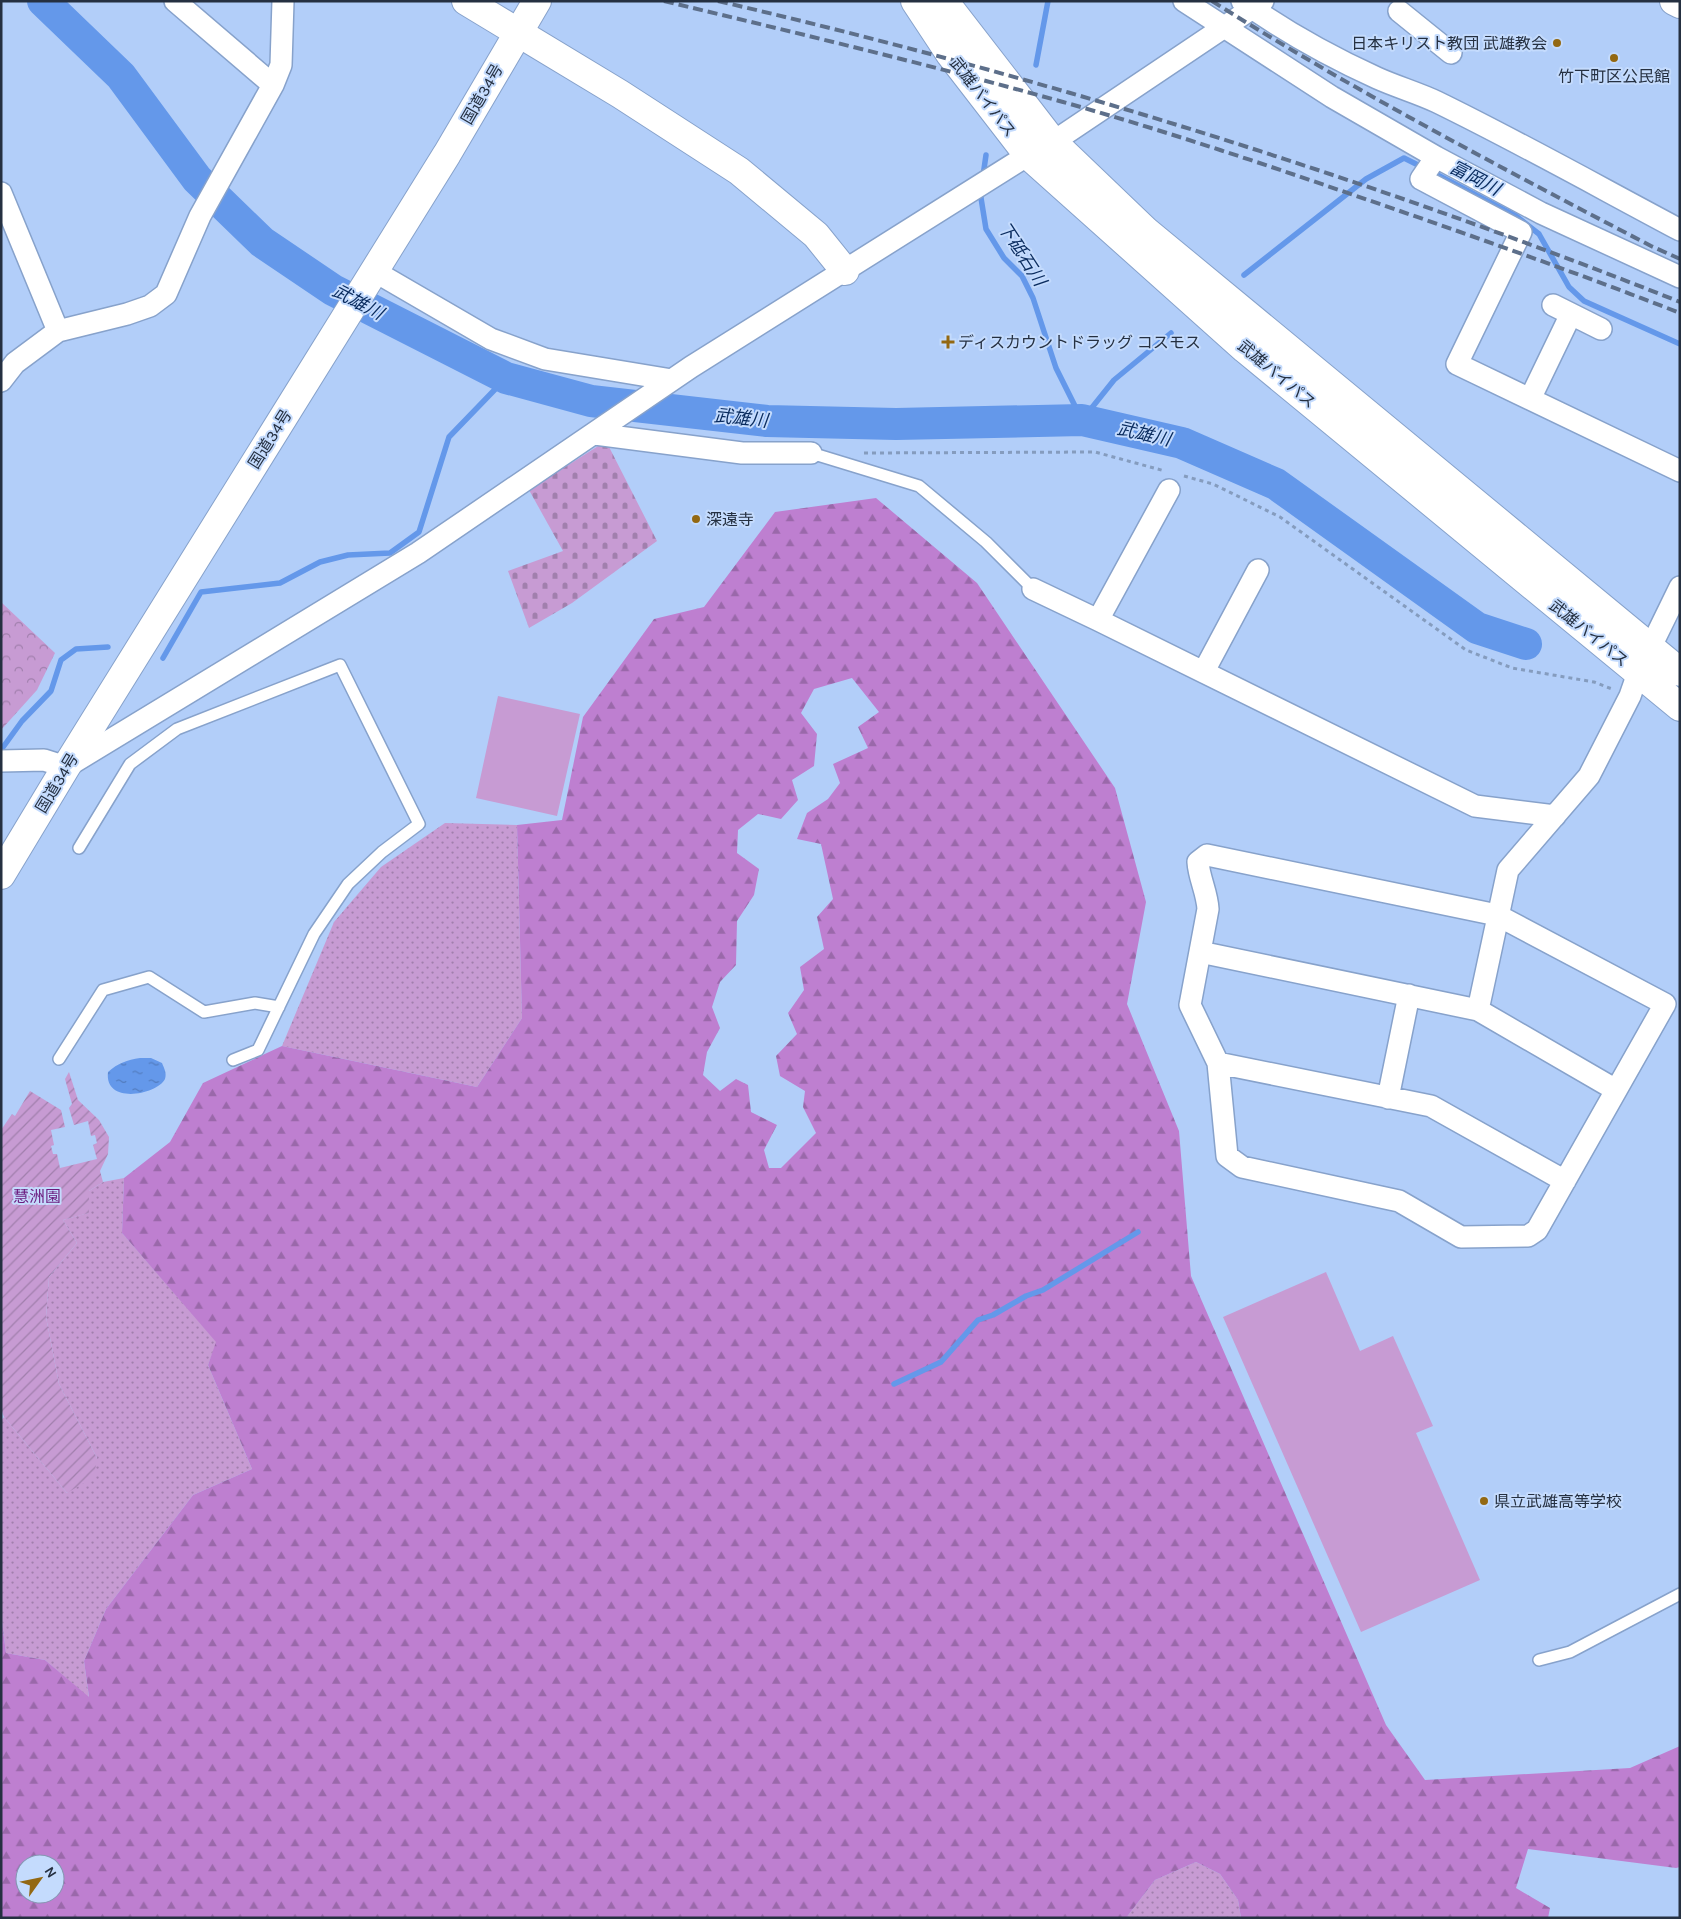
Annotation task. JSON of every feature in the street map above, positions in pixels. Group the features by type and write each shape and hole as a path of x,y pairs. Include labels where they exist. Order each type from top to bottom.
{"main road":[{"path":"466,1 620,94 739,171 816,236 845,271"},
{"name":"国道34号","path":"1,875 66,767 447,154 537,1"},
{"name":"武雄バイパス","path":"915,1 950,54 1028,155 1245,349 1634,684 1680,707"},
{"name":"武雄バイパス","path":"944,1 1053,142 1146,231 1680,672"},
{"path":"1674,1 1680,4"}],"street":[{"path":"175,1 273,85"},
{"path":"1,381 14,363 58,331 127,314 150,306 166,294 200,216 273,85 281,65 283,1"},
{"path":"1184,1 1332,97 1436,157 1541,213 1680,277"},
{"path":"3,761 44,760 66,767 418,553 672,380 1028,155 1053,142 1224,28 1253,4 1295,35 1343,61 1379,79 1432,100 1479,122 1680,230"},
{"path":"1399,12 1451,53"},
{"path":"1436,157 1421,179 1520,232 1457,364 1680,471"},
{"path":"1,193 58,331"},
{"path":"374,271 491,339 545,360 672,380"},
{"path":"1530,399 1562,310 1601,329"},
{"path":"602,429 742,453 811,453"},
{"path":"1098,620 1173,479"},
{"path":"1204,672 1258,570"},
{"path":"1478,1010 1508,870 1589,776 1680,587"},
{"path":"1033,589 1475,806 1555,816"},
{"path":"1207,855 1485,911 1497,915 1672,1008 1616,1090 1537,1230 1528,1236 1461,1237 1399,1201 1242,1167 1227,1156 1218,1063 1190,1005 1200,952 1208,909 1207,896 1198,873 1198,862 1207,855"},
{"path":"1200,952 1478,1010 1616,1090"},
{"path":"1388,1098 1409,995"},
{"path":"1218,1063 1431,1106 1565,1181"}],"lane":[{"path":"811,453 919,486 986,542 1033,589"},
{"path":"80,848 130,764 176,730 340,665 419,824 382,852 348,884 314,934 258,1050 233,1060"},
{"path":"59,1059 103,990 150,977 204,1012 255,1003 279,1007"},
{"path":"1539,1660 1570,1652 1680,1594"}],"path":[{"path":"859,453 1096,452 1173,479 1213,484 1280,517 1466,650 1512,668 1594,682 1634,684"}],"green space":[{"path":"606,441 657,541 572,603 529,628 508,571 563,551 529,490"},
{"path":"876,498 977,583 1115,788 1146,902 1127,1004 1179,1131 1191,1276 1386,1725 1425,1780 1630,1768 1680,1746 1680,1867 1528,1849 1516,1888 1550,1908 1548,1918 1241,1918 1238,1900 1220,1874 1196,1862 1155,1880 1126,1918 1,1918 1,1614 6,1653 45,1660 89,1697 84,1661 106,1609 193,1495 252,1469 208,1365 216,1342 122,1233 124,1178 170,1142 203,1083 282,1046 477,1087 522,1018 517,825 562,820 583,717 654,619 704,607 775,512","holes":["852,678 879,712 858,727 868,748 833,764 840,783 828,799 807,813 797,839 821,844 833,899 817,917 824,949 800,967 804,990 788,1013 797,1034 776,1056 780,1076 805,1091 803,1107 816,1133 781,1168 769,1168 764,1150 777,1125 751,1112 748,1085 736,1079 720,1091 703,1075 707,1052 720,1028 712,1007 720,982 736,965 737,921 754,895 759,869 737,853 738,830 758,814 781,819 798,800 792,780 814,766 817,734 801,713 814,689"]},
{"path":"1,602 55,653 37,690 1,730"},
{"path":"498,696 580,714 557,816 476,798"},
{"path":"445,823 517,825 522,1018 477,1087 282,1046 334,922 381,867"},
{"name":"慧洲園","path":"69,1072 78,1100 99,1120 109,1137 108,1154 100,1171 103,1182 89,1191 89,1213 63,1220 77,1243 49,1277 46,1317 59,1384 97,1458 94,1477 67,1493 4,1417 1,1409 1,1130 12,1114 15,1116 30,1091 61,1110 65,1127 51,1130 54,1145 51,1146 53,1154 57,1154 60,1168 97,1159 93,1145 97,1143 95,1135 91,1136 88,1121 74,1125 69,1108 72,1104 65,1079"},
{"path":"124,1178 122,1233 217,1342 208,1365 252,1469 193,1495 106,1609 84,1661 89,1698 45,1660 6,1653 1,1614 1,1421 4,1417 67,1493 97,1458 59,1384 46,1317 49,1277 77,1243 63,1220 88,1213 89,1191 103,1182"},
{"path":"1326,1272 1360,1351 1393,1336 1433,1426 1416,1433 1480,1580 1361,1632 1223,1317"},
{"path":"1196,1862 1220,1874 1238,1900 1241,1918 1126,1918 1155,1880"}],"water":[{"path":"140,1058 151,1058 162,1063 165,1079 160,1085 142,1093 132,1094 122,1093 114,1089 109,1082 108,1072 123,1062"}],"waterway":[{"name":"武雄川","path":"43,1 121,76 197,179 262,242 333,290 506,378 591,401 767,421 896,424 1082,420 1182,443 1276,484 1477,628 1526,644"},
{"name":"下砥石川","path":"1036,65 1048,1"},
{"name":"下砥石川","path":"983,176 986,155"},
{"name":"富岡川","path":"1244,275 1366,179 1404,158 1424,168"},
{"name":"富岡川","path":"1432,172 1516,216 1539,234 1569,287 1584,301 1680,344"},
{"name":"下砥石川","path":"982,190 981,198 986,229 1004,258 1022,276 1033,298 1056,368 1082,420 1114,380 1171,333"},
{"path":"163,658 201,592 280,583 320,562 348,555 390,553 419,532 449,437 506,378"},
{"path":"1,750 22,721 51,691 61,660 76,649 108,647"},
{"path":"894,1384 941,1362 978,1320 993,1315 1026,1296 1043,1290 1138,1232"}],"railway":[{"path":"664,1 964,75 1140,125 1254,161 1447,227 1680,313"},
{"path":"718,1 962,63 1084,97 1205,134 1325,172 1444,213 1680,302"},
{"path":"1212,1 1374,98 1651,246 1680,259"}],"place":[{"name":"日本キリスト教団 武雄教会","path":"1557,43"},
{"name":"竹下町区公民館","path":"1614,58"},
{"name":"ディスカウントドラッグ コスモス","path":"948,342"},
{"name":"深遠寺","path":"696,519"},
{"name":"県立武雄高等学校","path":"1484,1501"}]}
